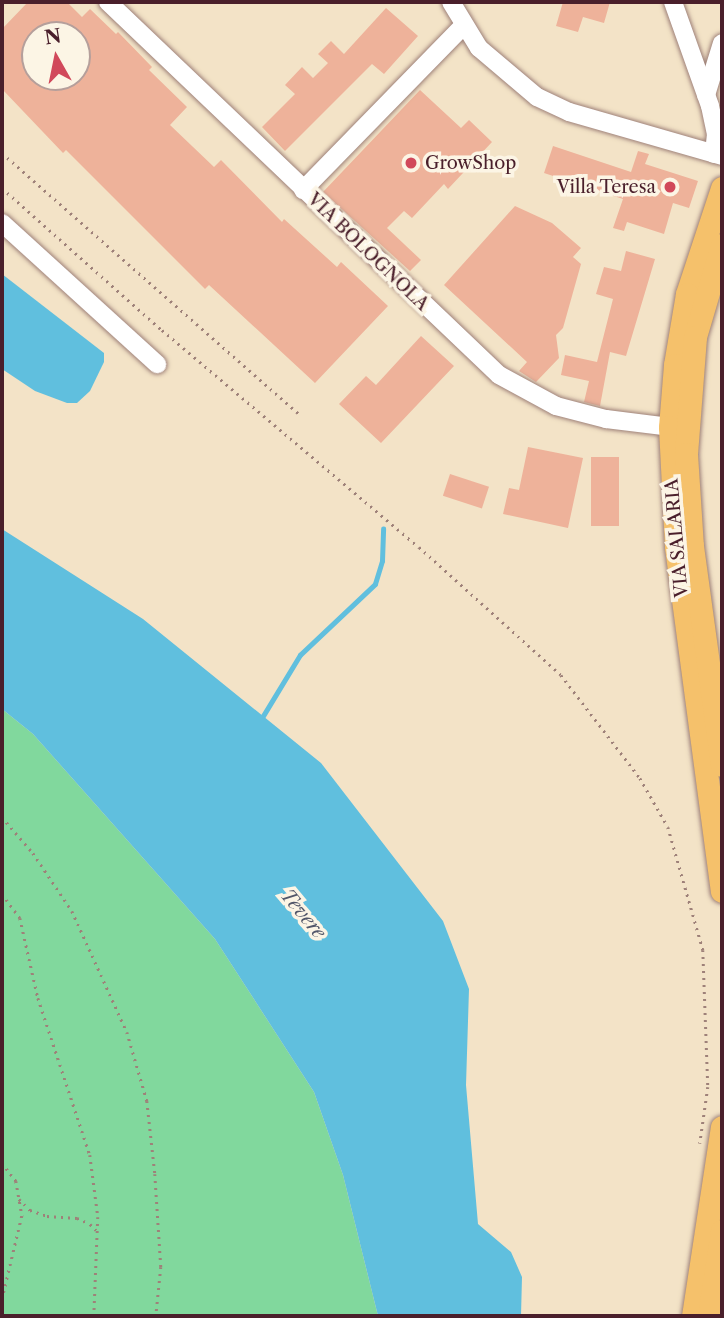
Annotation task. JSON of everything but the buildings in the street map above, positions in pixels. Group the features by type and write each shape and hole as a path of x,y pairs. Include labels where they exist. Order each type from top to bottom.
{"main road":[{"name":"VIA SALARIA","path":"722,188 687,294 675,365 670,427 676,547 722,891"},
{"name":"VIA SALARIA","path":"722,245 695,337 686,454 693,558 722,765"},
{"path":"693,1316 722,1127"},
{"path":"709,1316 722,1231"}],"street":[{"name":"VIA BOLOGNOLA","path":"108,2 507,381 536,398 568,410 606,419 670,427"},
{"path":"451,2 463,26 500,68 553,105 718,155 716,134 706,95 673,2"},
{"path":"303,190 463,26"},
{"path":"706,95 722,43"},
{"path":"2,223 157,363"}],"path":[{"path":"2,153 300,415"},
{"path":"2,188 162,330 419,547 561,675 600,724 640,778 668,827 703,950 708,1087"},
{"path":"2,817 33,853 72,911 127,1032 147,1101 155,1174 161,1267 156,1316"},
{"path":"2,894 20,918 38,998 90,1155 98,1232 94,1316"},
{"path":"2,1163 16,1181 22,1216 2,1300"},
{"path":"19,1199 30,1210 47,1216 76,1218 90,1224 98,1232"}],"green space":[{"path":"2,709 33,734 215,939 314,1092 343,1175 378,1316 2,1316"}],"water":[{"path":"2,274 104,353 104,362 90,391 77,403 67,403 35,391 2,369"},
{"name":"Tevere","path":"2,529 143,619 321,763 443,921 469,989 466,1085 478,1224 511,1252 522,1277 521,1316 378,1316 343,1175 314,1092 215,939 33,734 2,709"}],"waterway":[{"path":"263,716 300,655 375,584 382,561 383,529"}],"place":[{"name":"GrowShop","path":"411,163"},
{"name":"Villa Teresa","path":"670,187"}]}
